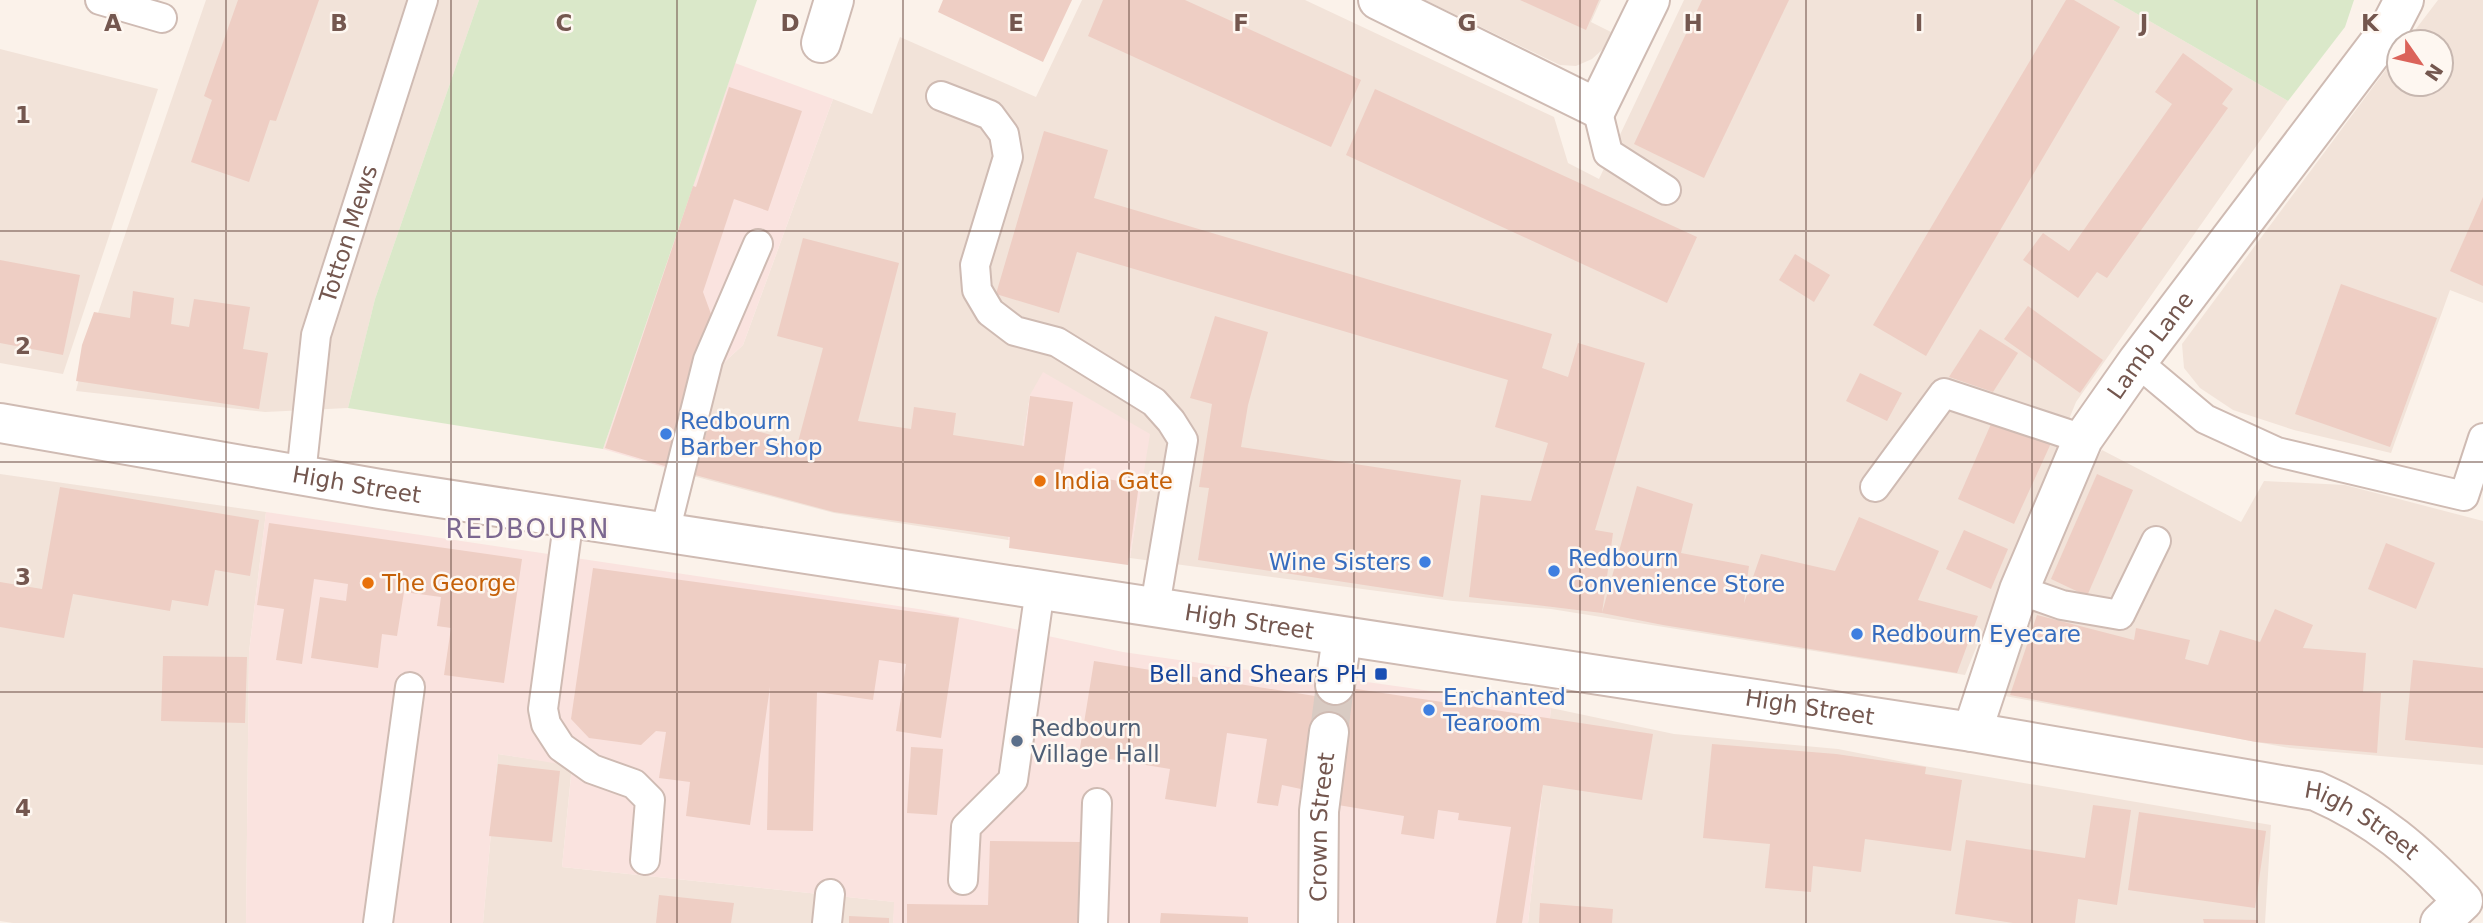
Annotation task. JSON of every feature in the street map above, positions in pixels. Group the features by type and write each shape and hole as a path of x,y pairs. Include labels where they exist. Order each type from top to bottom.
{"street":[{"path":"821,43 834,0"},
{"path":"1377,0 1597,108 1650,0"},
{"name":"Lamb Lane","path":"1972,732 2019,590 2082,439 2137,362 2388,31 2404,0"},
{"name":"High Street","path":"0,423 301,475 569,517 1972,732 2316,792 2376,822 2426,863 2462,905"},
{"path":"1335,685 1342,637"},
{"name":"Crown Street","path":"1318,923 1319,811 1329,732"}],"lane":[{"path":"100,0 162,18"},
{"name":"Totton Mews","path":"301,475 316,334 423,0"},
{"path":"941,96 990,115 1004,134 1008,157 975,265 977,290 990,312 1015,331 1056,342 1154,402 1183,440 1155,606"},
{"path":"1597,108 1608,153 1666,190"},
{"path":"665,532 708,360 758,244"},
{"path":"2137,362 2205,419 2277,452 2464,496 2483,438"},
{"path":"1875,487 1944,393 2082,439"},
{"path":"569,517 542,709 546,724 561,747 592,769 635,784 650,800 645,860"},
{"path":"2019,590 2062,606 2120,615 2156,541"},
{"path":"963,880 966,827 1013,780 1040,589"},
{"path":"378,923 410,687"},
{"path":"1093,923 1097,803"},
{"path":"827,923 830,894"}],"shaded area":[{"path":"206,0 479,0 375,299 348,408 265,412 76,391 87,345"},
{"path":"1082,0 1305,0 1554,117 1568,163 1599,179 1684,0 2113,0 2288,101 2076,402 1965,675 1551,609 1453,601 1130,558 1149,434 1030,395 1008,540 834,513 693,476 717,369 743,345 833,99 872,114 900,37 1036,97"},
{"path":"1425,0 1601,0 1591,22 1611,32 1603,49 1592,59 1576,66 1560,65"},
{"path":"2438,0 2483,0 2483,303 2450,290 2391,453 2294,430 2233,410 2200,388 2184,368 2182,344 2385,71 2385,98 2455,98 2455,28 2417,28"},
{"path":"0,49 158,89 63,374 0,363"},
{"path":"735,63 833,99 743,345 717,369 693,476 603,449"},
{"name":"India Gate","path":"1043,372 1150,434 1130,558 1008,540 1030,395"},
{"path":"2102,450 2241,522 2264,481 2345,485 2483,521 2483,765 2290,748 2005,696 2070,507"},
{"path":"0,474 266,512 249,652 246,923 0,921"},
{"path":"266,512 925,610 1123,652 1319,680 1303,923 893,923 894,902 562,867 572,766 498,754 483,923 246,923 249,652"},
{"path":"1353,680 1551,708 1528,923 1333,923 1332,824"},
{"path":"1551,708 1674,734 1838,749 2271,825 2265,923 1528,923"},
{"path":"498,754 572,765 562,867 895,902 893,923 483,923"}],"green space":[{"path":"479,0 757,0 603,449 348,408 375,299"},
{"path":"2113,0 2354,0 2345,27 2288,101"}],"building":[{"path":"238,0 319,0 276,121 270,120 249,182 191,162 212,100 204,96"},
{"path":"943,0 1072,0 1043,62 938,12"},
{"path":"1103,0 1185,0 1361,80 1331,147 1088,36"},
{"path":"1520,0 1599,0 1586,30"},
{"path":"1702,0 1789,0 1704,178 1634,144"},
{"path":"2066,0 2074,0 2120,27 1926,356 1873,325"},
{"path":"2183,53 2233,89 2222,104 2228,108 2107,278 2097,272 2078,298 2023,260 2043,233 2069,251 2172,104 2155,92"},
{"path":"729,87 802,111 768,211 734,199 703,292 711,314 668,467 605,448"},
{"path":"1375,89 1697,237 1667,303 1346,155"},
{"path":"1044,131 1108,150 1094,198 1552,334 1542,368 1568,377 1578,343 1645,363 1595,530 1613,533 1602,613 1469,597 1481,495 1531,501 1548,443 1495,427 1508,380 1077,252 1059,313 996,294"},
{"path":"2483,197 2483,286 2450,271"},
{"path":"803,238 899,263 858,421 911,429 914,407 956,413 953,435 1024,446 1030,396 1073,402 1061,486 1098,491 1100,478 1139,484 1128,565 1009,548 1010,537 834,512 695,475 710,419 798,442 823,348 777,336"},
{"path":"1795,254 1830,275 1814,302 1779,280"},
{"path":"0,260 80,275 63,355 0,343"},
{"path":"2341,284 2437,318 2390,447 2295,414"},
{"path":"133,291 174,298 171,324 189,327 194,299 250,307 243,349 268,353 259,409 76,381 82,345 94,312 130,318"},
{"path":"2028,306 2103,360 2080,393 2004,339"},
{"path":"1215,316 1268,332 1248,405 1241,447 1461,480 1443,597 1198,560 1209,488 1199,487 1212,404 1190,398"},
{"path":"1980,329 2018,353 1993,392 1949,377"},
{"path":"1860,373 1902,393 1887,421 1846,401"},
{"path":"1995,415 2052,441 2014,524 1958,499"},
{"path":"2097,474 2133,490 2087,596 2051,579"},
{"path":"1637,486 1693,504 1681,553 1749,566 1744,603 1761,554 1835,571 1859,517 1939,551 1918,600 1978,616 1957,673 1602,613"},
{"path":"60,487 259,520 250,576 215,570 208,606 172,600 170,611 73,594 64,638 0,627 0,582 42,589"},
{"path":"269,523 522,559 504,683 444,675 451,628 437,626 441,597 404,592 397,636 382,634 378,668 311,658 320,597 346,601 348,584 314,579 302,664 276,660 284,609 257,605"},
{"path":"1964,530 2008,549 1991,589 1946,569"},
{"path":"2386,543 2435,563 2416,609 2368,589"},
{"path":"593,568 959,618 941,738 896,731 906,664 879,660 873,700 817,692 813,831 767,830 770,687 750,825 686,816 690,782 659,778 666,732 656,731 641,745 589,738 571,719"},
{"path":"2275,609 2313,625 2303,648 2366,653 2363,692 2381,693 2377,753 2256,742 2010,695 2037,615 2134,640 2136,628 2190,640 2185,659 2208,665 2220,630 2260,642"},
{"path":"163,656 247,657 245,723 161,721"},
{"path":"2413,660 2483,668 2483,748 2405,740"},
{"path":"1094,661 1315,696 1317,683 1653,734 1642,800 1543,785 1522,923 1496,923 1511,827 1458,820 1459,813 1438,810 1434,839 1401,834 1404,816 1338,805 1349,735 1310,729 1301,789 1282,785 1278,806 1257,803 1267,739 1227,733 1216,807 1165,799 1170,769 1079,754"},
{"path":"1712,744 1878,760 1926,767 1925,774 1962,780 1951,851 1865,839 1861,872 1813,866 1811,892 1765,888 1770,844 1703,838"},
{"path":"911,747 943,749 937,815 907,813"},
{"path":"498,764 560,771 552,842 489,836"},
{"path":"2093,805 2131,810 2117,905 2078,899 2075,923 2013,923 1955,914 1966,840 2085,858"},
{"path":"2139,812 2266,831 2255,908 2128,890"},
{"path":"990,841 1080,842 1078,923 907,923 907,904 988,905"},
{"path":"659,895 734,903 731,923 656,923"},
{"path":"1540,903 1613,909 1612,923 1539,923"},
{"path":"1161,913 1248,917 1248,923 1160,923"},
{"path":"849,916 889,918 889,923 849,923"},
{"path":"2203,919 2258,920 2258,923 2204,923"}],"tunnel":[{"path":"1329,732 1335,685"}],"place":[{"name":"Redbourn Barber Shop","path":"666,434"},
{"name":"India Gate","path":"1040,481"},
{"name":"Wine Sisters","path":"1425,562"},
{"name":"Redbourn Convenience Store","path":"1554,571"},
{"name":"The George","path":"368,583"},
{"name":"Redbourn Eyecare","path":"1857,634"},
{"name":"Bell and Shears PH","path":"1381,674"},
{"name":"Enchanted Tearoom","path":"1429,710"},
{"name":"Redbourn Village Hall","path":"1017,741"}],"district":[{"name":"REDBOURN","path":"528,529"}]}
